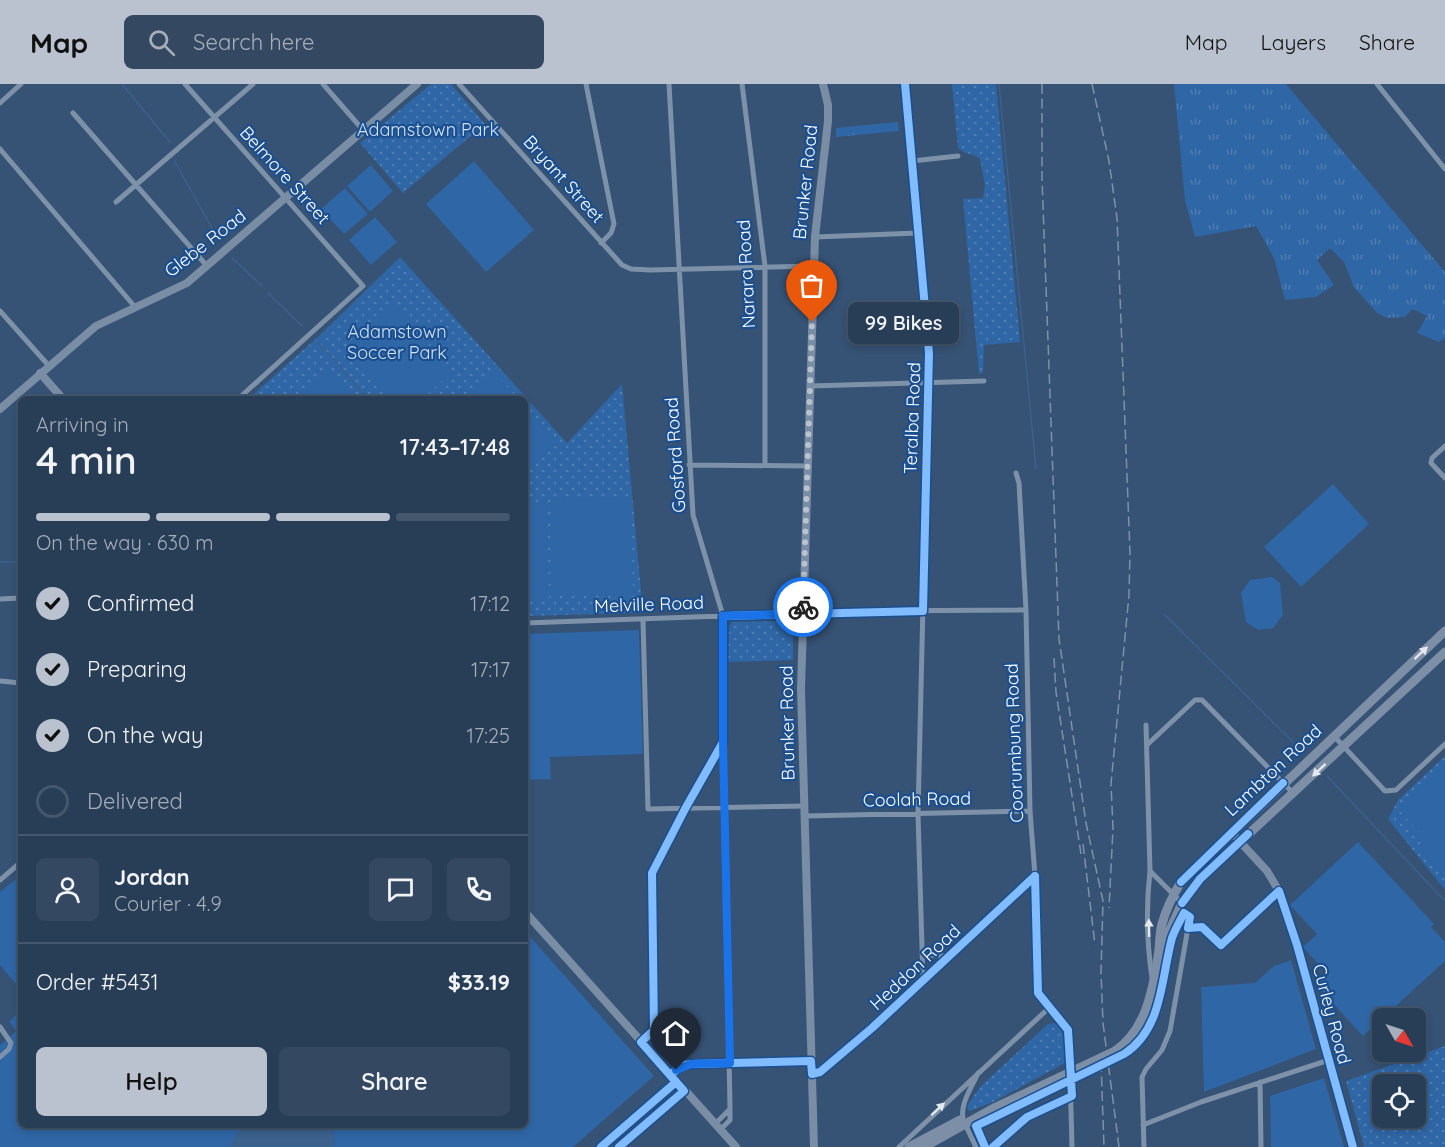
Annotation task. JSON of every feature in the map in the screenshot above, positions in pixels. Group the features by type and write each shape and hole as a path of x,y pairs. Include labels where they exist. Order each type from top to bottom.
{"main road":[{"name":"Glebe Road","path":"0,409 96,326 173,291 207,266 417,84"},
{"name":"Brunker Road","path":"814,1147 801,689 815,237 828,121 828,105 823,84"},
{"path":"40,373 60,396"},
{"name":"Lambton Road","path":"909,1147 1060,1077 1124,1044 1138,1026 1148,1004 1158,955 1161,926 1173,896 1191,870 1445,631"},
{"name":"Lambton Road","path":"1158,955 1182,903 1200,879 1445,652"},
{"name":"Curley Road","path":"1231,832 1267,871 1279,891 1298,945 1353,1147"},
{"path":"528,915 736,1147"},
{"name":"Lambton Road","path":"924,1147 964,1121"}],"street":[{"path":"0,103 21,84"},
{"name":"Belmore Street","path":"185,84 363,286 241,396"},
{"path":"116,202 252,84"},
{"path":"323,84 363,130"},
{"name":"Bryant Street","path":"459,84 622,265 639,270 679,269"},
{"path":"586,84 614,224 611,233 601,243"},
{"name":"Gosford Road","path":"669,84 693,515 723,616 730,1107 718,1127"},
{"name":"Narara Road","path":"742,84 765,266 765,464"},
{"name":"Teralba Road","path":"904,84 929,353 918,814 923,980"},
{"path":"1377,84 1445,169"},
{"path":"73,113 207,266"},
{"path":"0,149 135,308"},
{"path":"912,162 958,156"},
{"path":"815,237 918,233"},
{"path":"679,269 814,266"},
{"path":"0,311 49,366"},
{"path":"865,318 926,318"},
{"path":"810,386 984,381"},
{"path":"1445,446 1432,458 1431,464 1445,478"},
{"path":"689,465 808,466"},
{"name":"Coorumbung Road","path":"1017,473 1026,610 1030,811 1035,876 1038,993 1065,1024 1070,1038 1072,1147"},
{"path":"0,599 18,598"},
{"name":"Melville Road","path":"528,623 923,610 1026,610"},
{"path":"643,620 648,809 805,806"},
{"path":"0,681 18,683"},
{"path":"1148,744 1195,700 1199,699 1206,703 1294,794"},
{"path":"1146,725 1150,871 1148,886 1149,958 1153,984"},
{"path":"1334,735 1385,791 1396,790 1445,744"},
{"path":"641,1042 654,1030 652,873 723,742"},
{"name":"Coolah Road","path":"805,816 1030,811"},
{"path":"0,880 18,865"},
{"path":"1150,871 1182,903"},
{"name":"Heddon Road","path":"812,1074 820,1072 831,1064 1035,876"},
{"path":"1144,1147 1142,1077 1162,1050 1170,1031 1188,928 1202,927 1221,945 1279,891"},
{"path":"924,955 949,956"},
{"path":"899,1147 1050,1007"},
{"path":"0,1027 11,1043 9,1049 0,1057"},
{"path":"1143,1125 1201,1102 1329,1060"},
{"path":"601,1147 673,1079 683,1065 811,1061"},
{"path":"976,1147 962,1112 979,1072"},
{"path":"1260,1082 1262,1147"},
{"path":"620,1147 684,1091"}],"green space":[{"name":"Adamstown Park","path":"431,84 451,84 485,124 403,193 360,143"},
{"path":"952,84 996,84 1020,342 984,345 983,372 979,374 963,199 983,198 985,186 980,159 958,148"},
{"path":"1174,84 1286,84 1445,272 1445,338 1439,342 1417,333 1427,316 1412,309 1405,317 1387,318 1377,313 1354,287 1344,262 1330,248 1317,260 1334,285 1316,297 1285,300 1274,258 1256,226 1195,237 1185,200"},
{"path":"898,122 899,131 836,137 836,128"},
{"path":"474,161 534,230 486,272 426,204"},
{"path":"371,165 393,191 370,212 347,186"},
{"path":"345,188 368,214 344,234 321,209"},
{"path":"375,217 397,242 371,265 349,240"},
{"name":"Adamstown Soccer Park","path":"400,257 525,396 251,396 319,336"},
{"path":"394,307 453,371 425,396 386,396 345,351"},
{"path":"330,370 352,396 300,396"},
{"path":"495,373 515,396 468,396"},
{"name":"Adamstown Soccer Park","path":"622,384 643,613 528,616 528,400 567,443"},
{"path":"528,410 557,444 528,468"},
{"path":"1333,484 1369,524 1301,587 1264,547"},
{"path":"631,498 633,594 553,596 551,500"},
{"path":"547,502 549,598 528,599 528,503"},
{"path":"1272,577 1280,583 1283,615 1273,628 1258,630 1246,622 1241,593 1250,580"},
{"path":"793,621 793,660 728,662 729,627 732,622"},
{"path":"639,630 643,754 550,757 551,779 528,780 528,634"},
{"path":"1445,756 1445,890 1388,819 1398,800"},
{"path":"1445,764 1445,878 1422,853 1419,832 1398,809"},
{"path":"1358,842 1434,924 1431,927 1445,942 1445,961 1394,1008 1372,1008 1372,1028 1363,1036 1316,985 1327,974 1303,947 1317,934 1290,905"},
{"path":"18,877 18,986 0,965 0,892"},
{"path":"528,934 654,1076 573,1147 0,1147 0,1045 16,1031 9,1022 18,1013 18,1128 528,1128"},
{"path":"1291,960 1316,1049 1204,1092 1201,987 1255,983 1274,966"},
{"path":"1048,1024 1058,1025 1063,1034 1065,1063 991,1103 968,1110 967,1106 980,1087"},
{"path":"1445,1046 1445,1147 1364,1147 1346,1081 1400,1062 1426,1062 1426,1053"},
{"path":"1324,1078 1344,1147 1271,1147 1270,1096"}],"shaded area":[{"path":"245,1128 332,1128 334,1144 333,1147 230,1147 238,1132"}],"waterway":[{"path":"122,84 170,142"},
{"path":"999,84 1036,469"},
{"path":"174,160 218,239"},
{"path":"232,258 262,286"},
{"path":"268,293 302,326"},
{"path":"317,341 365,396"},
{"path":"0,562 18,562"},
{"path":"1164,614 1300,749"},
{"path":"1327,776 1445,901"}],"railway":[{"path":"1042,84 1042,178 1059,639 1086,823 1103,901 1101,972 1103,1023 1119,1147"},
{"path":"1092,84 1109,161 1117,218 1130,553 1129,595 1111,784 1113,828 1109,908"},
{"path":"1054,658 1056,692 1081,854"},
{"path":"1083,844 1095,945"},
{"path":"1101,1062 1104,1147"}],"cycle path":[{"path":"619,1147 684,1091 641,1042 654,1030 652,873 723,742 723,616 923,611 929,353 905,84"},
{"path":"1181,882 1283,783"},
{"path":"1182,903 1200,879 1248,834"},
{"path":"670,1075 683,1065 691,1064 811,1061 812,1074 820,1072 872,1028 1035,876"},
{"path":"993,1147 1027,1117 1072,1096 1068,1030 1038,993 1035,876"},
{"path":"985,1147 976,1126 1124,1054 1137,1043 1153,1017 1172,938 1184,913 1190,917 1188,928 1202,927 1221,945 1279,891 1297,945 1353,1147"},
{"path":"601,1147 676,1082"}],"way so far":[{"path":"803,607 812,322"}],"place":[{"name":"99 Bikes","path":"812,322"}],"route":[{"path":"676,1070 683,1065 730,1063 723,742 723,616 803,614 803,607"}]}
